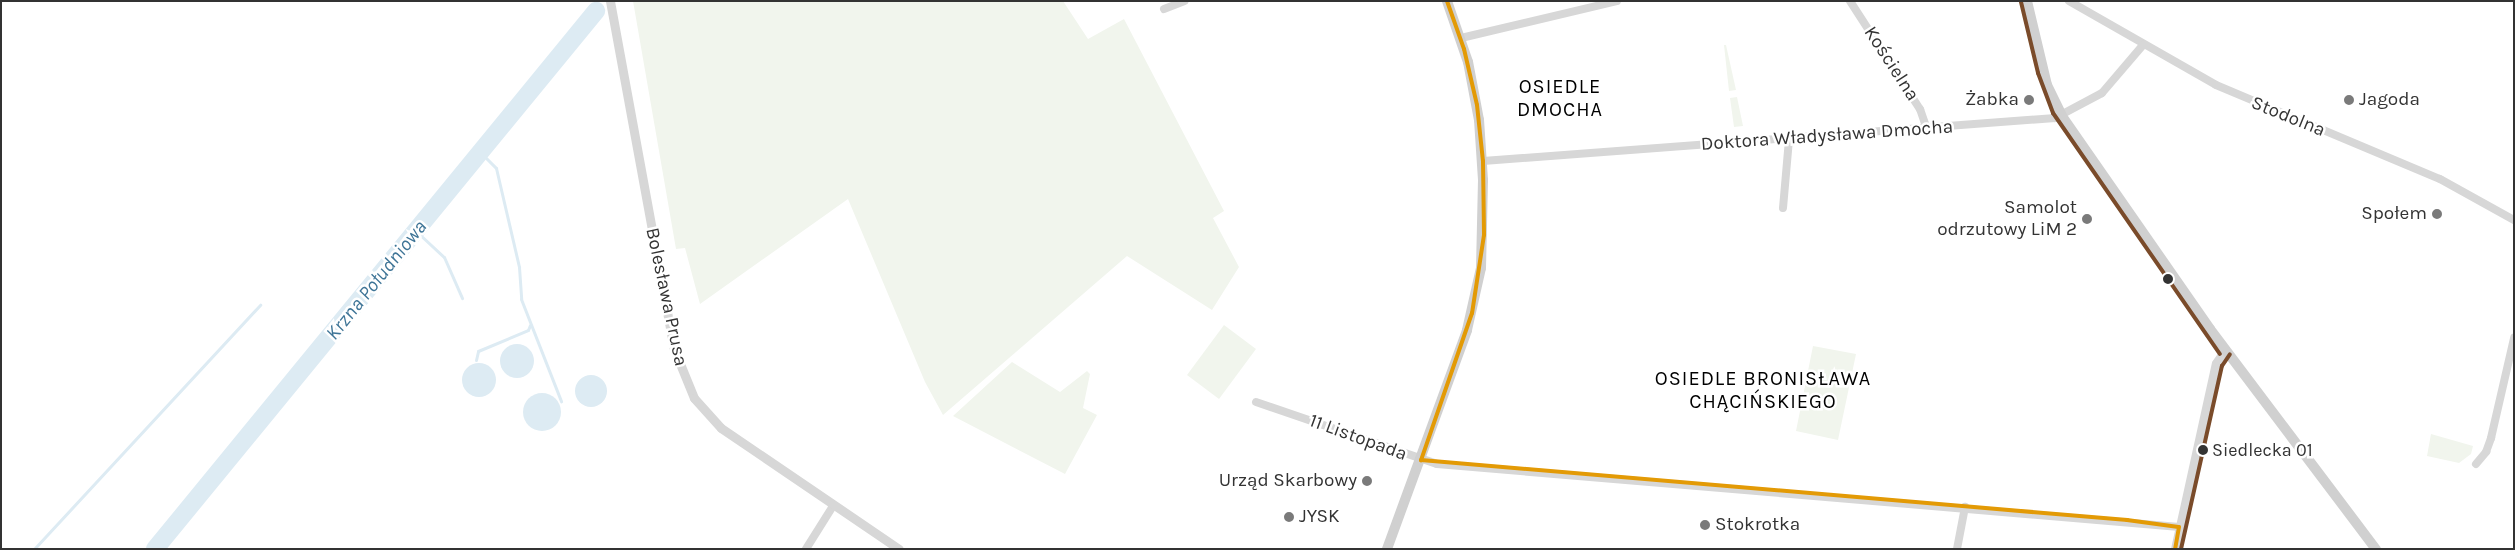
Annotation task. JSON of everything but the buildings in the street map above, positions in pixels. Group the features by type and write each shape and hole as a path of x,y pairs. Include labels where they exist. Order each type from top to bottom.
{"main road":[{"path":"1387,549 1421,460 1476,296 1484,235 1483,161 1475,96 1461,38 1447,1"},
{"path":"2027,1 2046,79 2062,116 2226,350 2376,549"}],"street":[{"name":"Bolesława Prusa","path":"610,1 680,369 694,398 721,428 899,549"},
{"path":"1164,9 1185,1"},
{"path":"1461,38 1617,1"},
{"name":"Kościelna","path":"1850,1 1920,110 1927,129"},
{"name":"Stodolna","path":"2069,1 2143,45 2243,98 2440,180 2514,220"},
{"name":"Doktora Władysława Dmocha","path":"1483,161 1927,129 2062,116 2102,92 2143,45"},
{"path":"1783,208 1789,139"},
{"path":"2476,464 2486,452 2491,438 2514,338"},
{"path":"2175,549 2216,363 2226,350"},
{"name":"11 Listopada","path":"1256,402 1421,460 2179,526"},
{"path":"806,549 834,506"},
{"path":"1957,549 1965,507"}],"shaded area":[{"path":"633,1 1063,1 1088,39 1124,19 1224,211 1213,218 1239,267 1212,310 1127,256 943,415 925,382 848,199 700,304 685,248 676,249"},
{"path":"1724,45 1726,45 1736,90 1729,91"},
{"path":"1737,97 1743,126 1734,127 1730,98"},
{"path":"1224,325 1256,349 1219,399 1187,375"},
{"path":"517,344 524,345 529,349 533,354 533,368 529,373 524,377 517,378 510,377 505,373 501,368 500,361 501,354 505,349 510,345"},
{"path":"1813,346 1856,354 1838,440 1796,431"},
{"path":"1012,362 1060,392 1087,371 1090,374 1083,408 1097,415 1065,474 953,416"},
{"path":"479,363 486,364 491,368 495,373 495,387 491,392 486,396 479,397 472,396 467,392 463,387 462,380 463,373 467,368 472,364"},
{"path":"591,375 597,376 602,380 606,385 606,397 602,402 597,406 591,407 585,406 580,402 576,397 575,391 576,385 580,380 585,376"},
{"path":"542,393 556,398 561,412 556,426 542,431 528,426 523,412 528,398"},
{"path":"2431,434 2473,446 2471,454 2459,463 2427,456"}],"waterway":[{"name":"Krzna Południowa","path":"155,549 596,11"},
{"path":"482,154 496,168 519,267 521,299 561,401"},
{"path":"417,232 444,257 462,298"},
{"path":"34,549 260,305"},
{"path":"476,360 478,351 528,330 530,325"}],"transit line":[{"path":"1447,1 1464,49 1477,105 1483,161 1484,235 1472,313 1421,460 2127,520 2179,527 2175,549"},
{"name":"2","path":"2021,2 2038,73 2053,113 2220,354"},
{"name":"2","path":"2181,549 2222,366 2230,354"}],"place":[{"name":"Żabka","path":"2029,100"},
{"name":"Jagoda","path":"2349,100"},
{"name":"Społem","path":"2437,214"},
{"name":"Samolot odrzutowy LiM 2","path":"2087,219"},
{"name":"Siedlecka 01","path":"2203,450"},
{"name":"Urząd Skarbowy","path":"1367,481"},
{"name":"JYSK","path":"1289,517"},
{"name":"Stokrotka","path":"1705,525"}],"district":[{"name":"OSIEDLE DMOCHA","path":"1560,98"},
{"name":"OSIEDLE BRONISŁAWA CHĄCIŃSKIEGO","path":"1763,390"}]}
